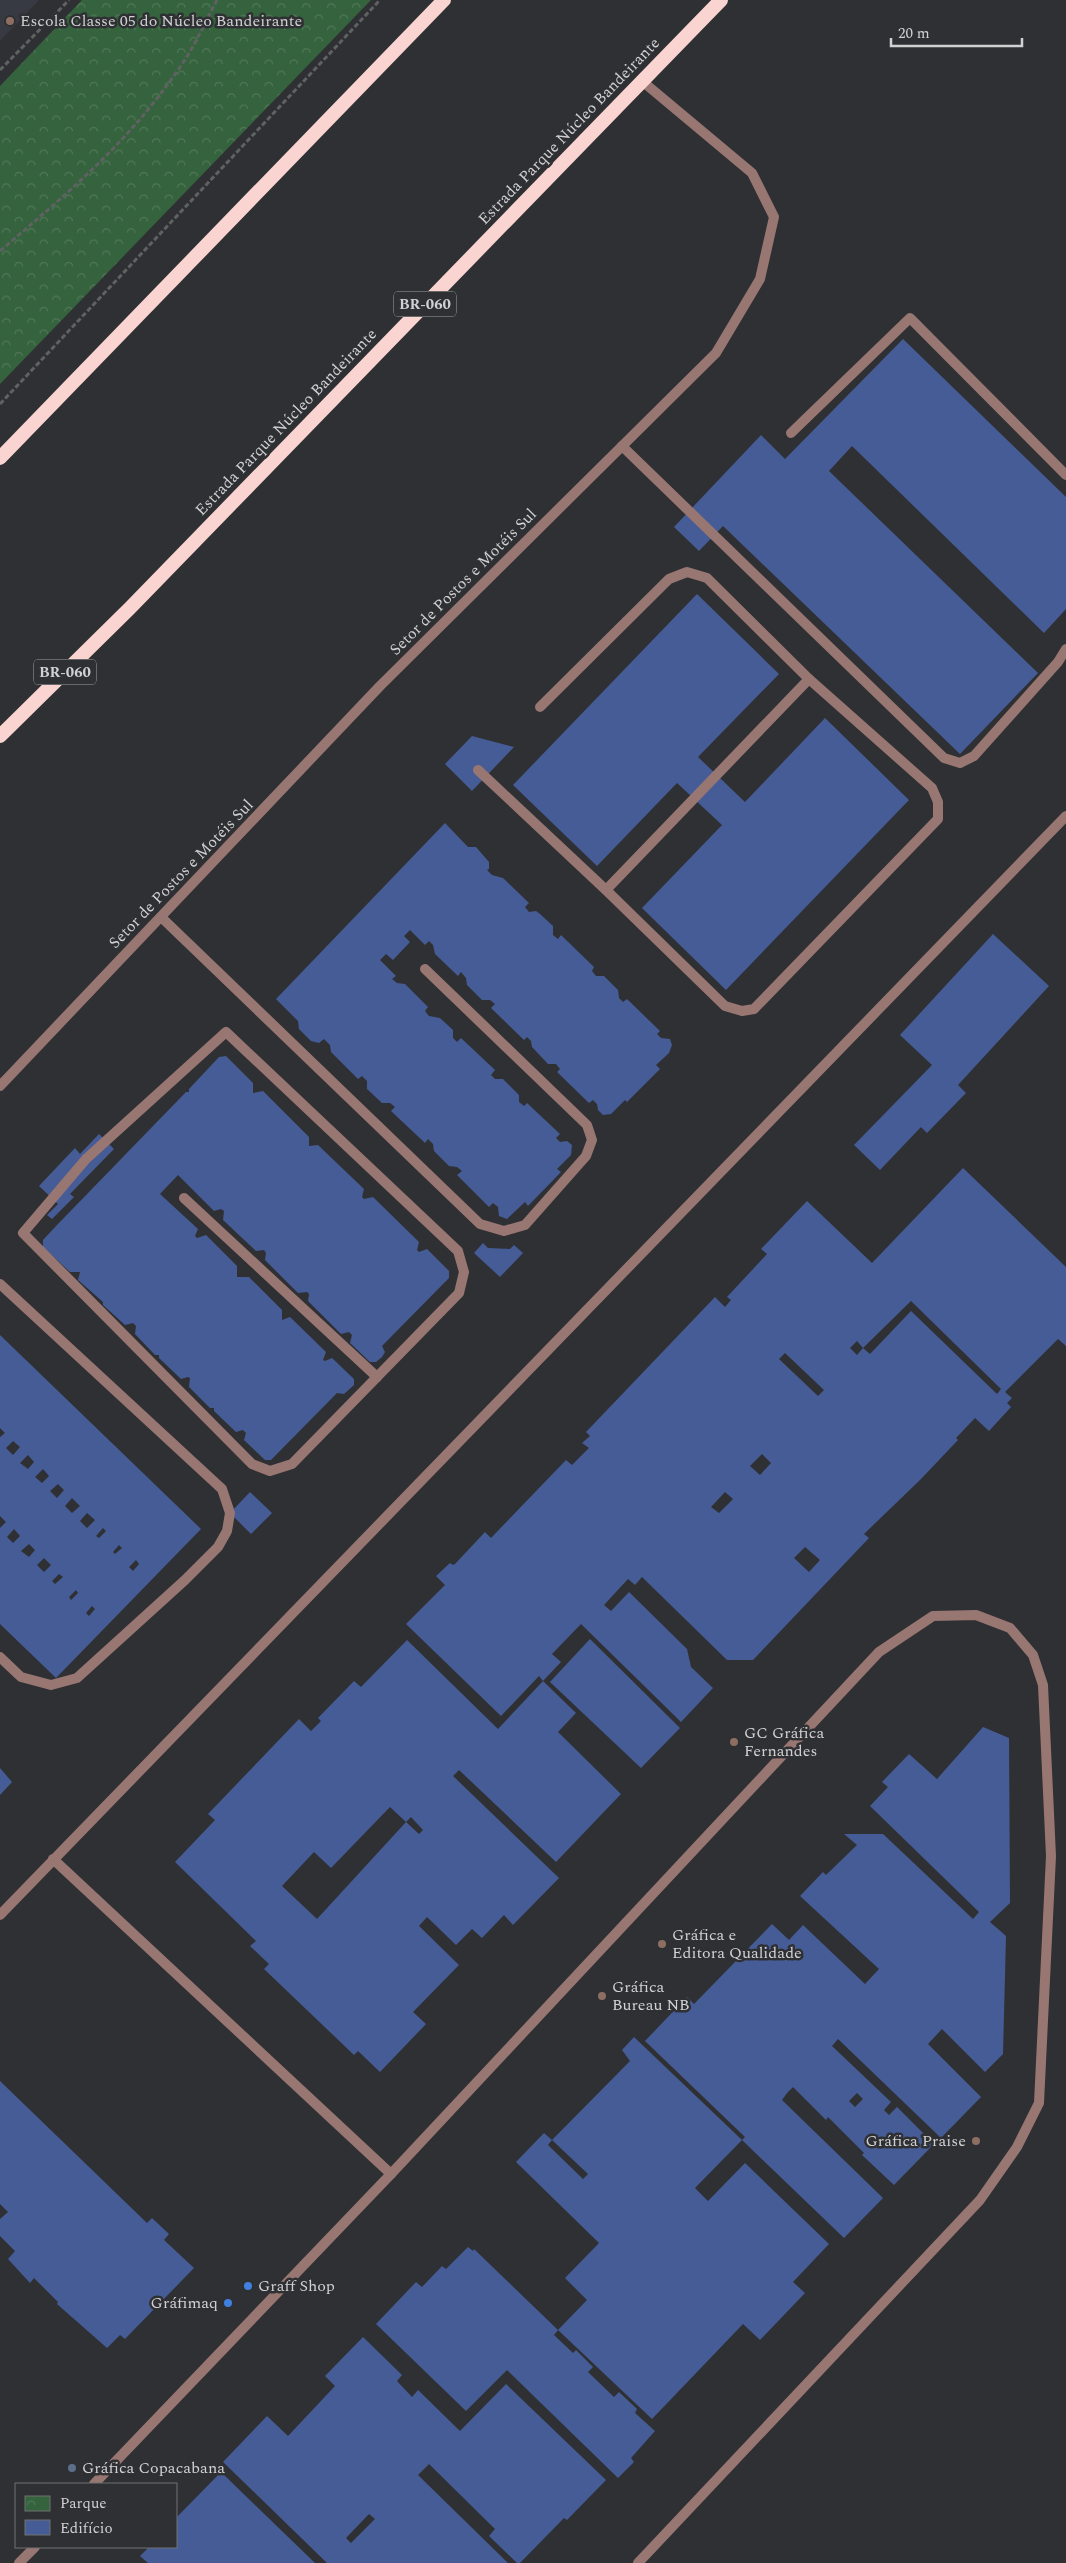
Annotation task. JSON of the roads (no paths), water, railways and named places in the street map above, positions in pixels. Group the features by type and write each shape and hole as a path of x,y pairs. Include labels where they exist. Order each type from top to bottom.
{"highway":[{"path":"0,458 444,0"},
{"name":"Estrada Parque Núcleo Bandeirante","path":"0,736 137,600 721,0"}],"lane":[{"name":"Setor de Postos e Motéis Sul","path":"0,1086 380,686 716,353 760,279 774,216 752,173 642,81"},
{"path":"791,433 910,318 1066,475"},
{"path":"622,446 944,758 960,762 974,756 1058,662 1066,648"},
{"path":"478,770 606,890 725,1006 742,1011 754,1009 938,819 938,802 932,788 809,679 707,578 687,572 669,579 540,707"},
{"path":"606,890 809,679"},
{"path":"0,1915 53,1858 1066,816"},
{"path":"161,917 480,1224 504,1231 525,1225 586,1156 592,1140 587,1125 425,970"},
{"path":"226,1032 458,1251 464,1272 459,1293 377,1377 292,1464 270,1471 252,1464 24,1232 86,1159 226,1032"},
{"path":"184,1198 377,1377"},
{"path":"0,1284 222,1489 230,1513 227,1531 218,1547 185,1580 77,1678 51,1685 21,1677 0,1657"},
{"path":"95,2483 391,2174 879,1652 933,1616 976,1615 1010,1628 1033,1655 1043,1685 1050,1856 1039,2103 1017,2147 980,2200 638,2563"},
{"path":"53,1858 391,2174"},
{"path":"19,2563 34,2548"}],"place":[{"name":"Escola Classe 05 do Núcleo Bandeirante","path":"10,21"},
{"name":"GC Gráfica Fernandes","path":"734,1742"},
{"name":"Gráfica e Editora Qualidade","path":"662,1944"},
{"name":"Gráfica Bureau NB","path":"602,1996"},
{"name":"Gráfica Praise","path":"976,2141"},
{"name":"Graff Shop","path":"248,2286"},
{"name":"Gráfimaq","path":"228,2303"},
{"name":"Gráfica Copacabana","path":"72,2468"}]}
